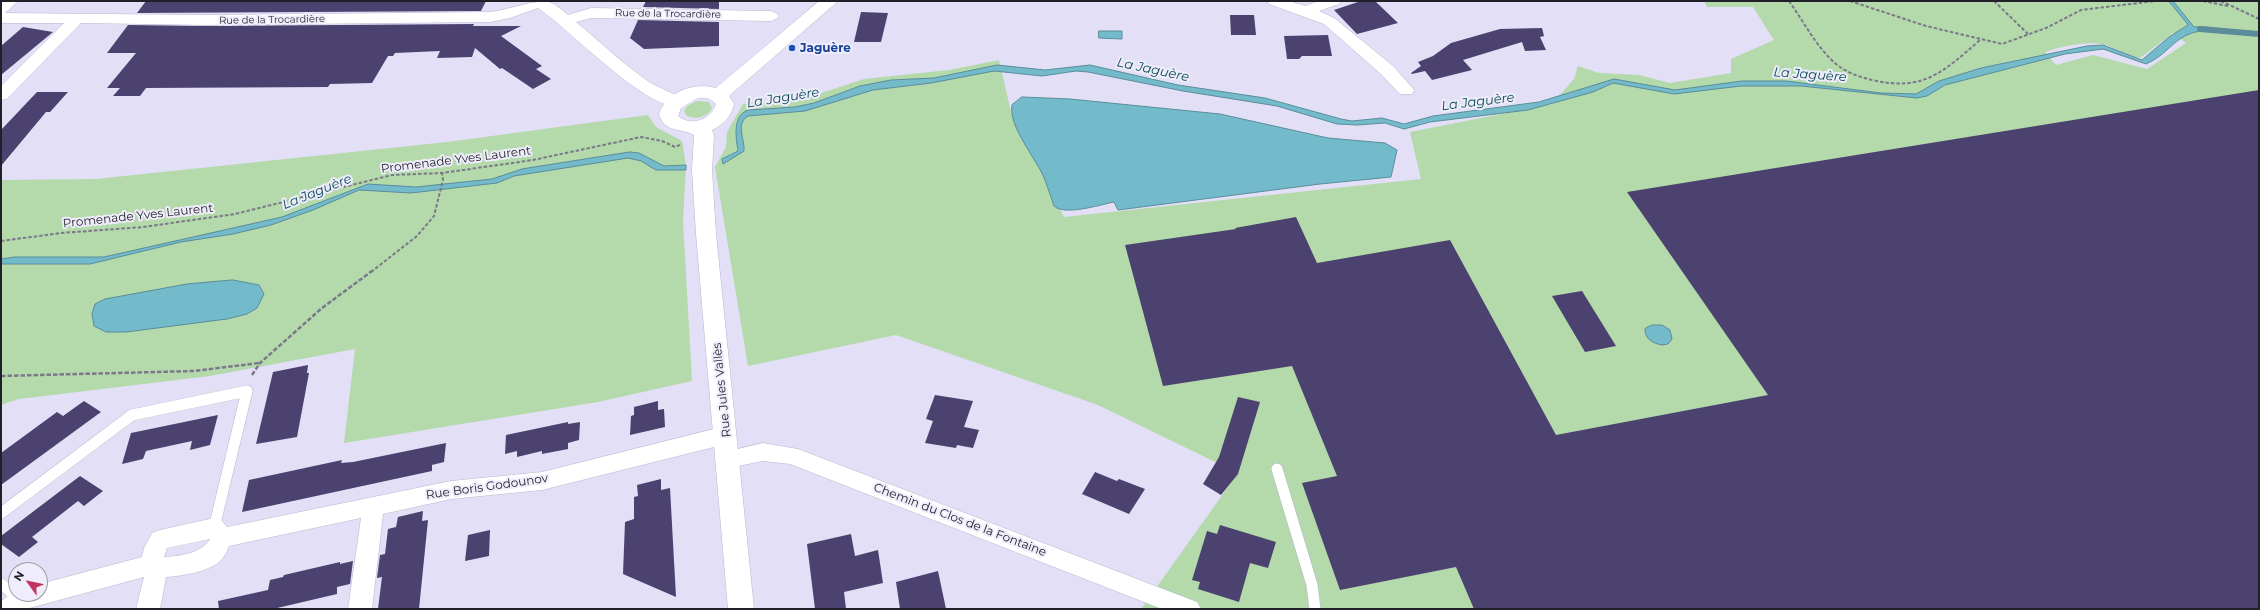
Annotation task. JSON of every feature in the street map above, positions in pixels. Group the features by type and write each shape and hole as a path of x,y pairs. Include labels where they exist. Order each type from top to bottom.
{"street":[{"path":"1,10 11,1"},
{"path":"719,95 829,1"},
{"path":"1274,1 1329,21 1388,70 1406,90"},
{"path":"1305,11 1334,1"},
{"path":"539,2 565,20 615,64 647,87 675,102"},
{"name":"Rue de la Trocardière","path":"7,19 76,20 490,17 505,15 539,2"},
{"name":"Rue de la Trocardière","path":"565,20 591,13 771,16"},
{"path":"1,30 7,19"},
{"path":"1,95 76,20"},
{"path":"696,92 712,92 719,95 725,104 722,114 713,121 701,126 683,126 671,119 669,114 675,102 696,92"},
{"name":"Rue Jules Vallès","path":"701,126 704,135 702,170 706,234 726,435 741,609"},
{"name":"Rue Boris Godounov","path":"154,566 155,548 160,540 218,533 373,506 452,490 542,481 726,435"},
{"name":"Chemin du Clos de la Fontaine","path":"728,459 763,452 791,455 1189,609"},
{"path":"360,609 373,506"},
{"path":"14,605 154,566 198,561 213,554 218,533"},
{"path":"148,609 154,566"}],"lane":[{"path":"1,513 132,415 247,391 218,533"},
{"path":"1277,469 1312,584 1315,609"},
{"path":"1,584 14,605"}],"path":[{"path":"1789,1 1837,65 1852,74 1867,79 1901,83 1922,82 1946,68 1980,40"},
{"path":"1850,1 1926,26 2002,44 2081,10 2154,2 2191,1"},
{"path":"1994,1 2028,34"},
{"path":"2203,1 2233,7"},
{"path":"2221,1 2258,19"},
{"name":"Promenade Yves Laurent","path":"1,241 61,233 143,226 235,214 282,204 392,175 442,173 533,160 641,137 662,141 675,147"},
{"path":"247,391 253,374 260,363 322,308 388,260 417,236 434,216 443,180 442,173"},
{"path":"1,376 194,371 240,364 260,363"}],"green space":[{"path":"1704,1 2259,1 2259,609 1141,609 1238,473 1098,405 896,335 748,366 715,167 726,147 727,132 743,104 809,97 864,79 949,70 999,60 1011,112 1064,217 1421,179 1410,132 1552,104 1574,79 1578,66 1599,73 1639,75 1670,83 1731,73 1731,59 1774,40 1753,7 1707,7","holes":["2173,33 2186,43 2147,69 2093,55 2056,65 2045,52 2075,44 2091,43 2110,46 2140,58"]},
{"path":"697,101 709,102 712,108 705,116 694,118 687,116 684,111 687,106"},
{"path":"648,115 656,127 682,141 686,165 683,222 692,381 598,402 344,443 355,349 210,376 19,399 1,405 1,180 96,179 447,142"}],"water":[{"path":"2169,1 2173,1 2194,27 2209,27 2209,30 2188,34 2146,64 2103,49 2065,54 1945,85 1927,96 1917,98 1801,86 1741,86 1674,94 1613,83 1593,92 1528,110 1430,122 1404,129 1385,123 1357,125 1337,124 1277,106 1183,91 1088,72 1076,71 1042,76 994,71 931,83 873,90 805,111 748,116 744,119 741,127 744,151 723,164 722,159 738,151 736,134 737,122 739,117 748,110 795,107 814,103 860,86 891,80 934,78 997,65 1045,70 1090,65 1178,85 1265,98 1341,119 1352,121 1382,118 1404,124 1433,116 1539,102 1614,79 1675,90 1742,81 1786,81 1881,93 1916,94 1939,81 1981,68 2087,46 2103,45 2142,60 2169,37 2188,25"},
{"path":"1099,31 1122,31 1122,39 1099,38"},
{"path":"1022,97 1070,99 1220,114 1328,138 1385,143 1397,150 1391,177 1320,184 1118,210 1114,202 1082,209 1066,210 1059,209 1054,206 1045,180 1014,123 1012,105"},
{"path":"630,152 639,153 664,166 686,165 686,170 656,170 641,161 628,158 514,176 497,183 411,193 359,190 313,210 271,225 233,234 181,242 90,264 1,264 1,259 14,257 104,257 282,217 368,184 416,187 492,179 522,169"},
{"path":"233,280 259,285 264,294 257,308 247,314 227,319 126,332 106,332 94,326 92,314 95,304 105,299 187,284"},
{"path":"1652,325 1662,325 1670,330 1672,339 1668,344 1658,344 1652,342 1648,338 1645,329"}],"building":[{"path":"146,1 486,1 481,11 137,13"},
{"path":"646,1 719,1 719,9 643,7"},
{"path":"1361,1 1375,1 1398,23 1357,34 1334,10"},
{"path":"861,12 888,13 881,42 854,42"},
{"path":"1230,15 1254,15 1256,35 1231,35"},
{"path":"638,20 719,22 719,46 644,49 630,38"},
{"path":"474,24 473,26 521,26 501,36 542,66 536,69 551,79 533,89 502,68 500,69 475,48 472,57 437,58 440,51 395,53 393,56 388,56 372,83 330,84 328,87 146,88 140,96 113,96 120,88 107,88 136,53 107,53 128,25 205,26"},
{"path":"23,27 53,32 1,75 1,46"},
{"path":"1542,28 1544,36 1540,37 1546,50 1525,51 1522,42 1463,60 1472,70 1432,80 1425,71 1411,73 1421,66 1418,62 1433,56 1451,43 1500,29"},
{"path":"1328,35 1332,56 1302,56 1299,59 1287,59 1284,36"},
{"path":"2259,90 2259,609 1474,609 1456,567 1340,590 1302,483 1337,476 1292,366 1163,386 1125,245 1236,229 1235,228 1296,217 1317,263 1450,240 1556,435 1768,395 1627,192"},
{"path":"37,92 68,92 50,112 46,112 1,166 1,130"},
{"path":"1582,291 1616,346 1585,352 1552,296"},
{"path":"308,365 307,373 309,373 297,437 256,444 273,372"},
{"path":"935,395 973,401 964,427 979,430 973,448 957,445 956,448 925,443 933,421 926,419"},
{"path":"1238,397 1260,402 1238,474 1221,495 1203,484 1219,457"},
{"path":"84,401 101,412 1,485 1,453 57,412 63,416"},
{"path":"658,401 658,410 664,409 665,427 630,435 631,416 634,415 634,407"},
{"path":"218,415 210,445 190,450 192,441 146,451 143,459 122,464 131,433"},
{"path":"568,422 568,424 580,422 579,440 568,443 568,449 542,454 542,451 517,457 517,451 505,454 506,435"},
{"path":"446,443 444,462 432,465 432,471 242,512 249,480 342,460 341,463 353,462"},
{"path":"1095,472 1117,481 1119,479 1145,489 1129,514 1082,494"},
{"path":"80,476 103,491 84,506 78,501 32,537 38,542 19,557 1,544 1,536"},
{"path":"661,479 661,490 670,488 676,597 623,574 625,522 634,519 634,497 638,496 637,485"},
{"path":"423,511 422,521 428,520 419,609 378,609 382,577 377,578 380,555 385,554 388,529 396,527 398,517"},
{"path":"1220,525 1276,542 1268,568 1250,563 1239,602 1198,589 1200,582 1192,580 1207,531 1217,534"},
{"path":"490,530 489,556 465,561 468,535"},
{"path":"851,534 855,556 878,550 883,583 844,592 846,609 815,609 807,544"},
{"path":"353,561 350,584 337,587 337,594 273,609 219,609 218,601 268,590 270,580 283,577 284,575 340,562 340,564"},
{"path":"938,571 946,609 900,609 896,582"}],"waterway":[{"name":"La Jaguère","path":"2200,29 2259,34"}],"place":[{"name":"Jaguère","path":"792,48"}]}
